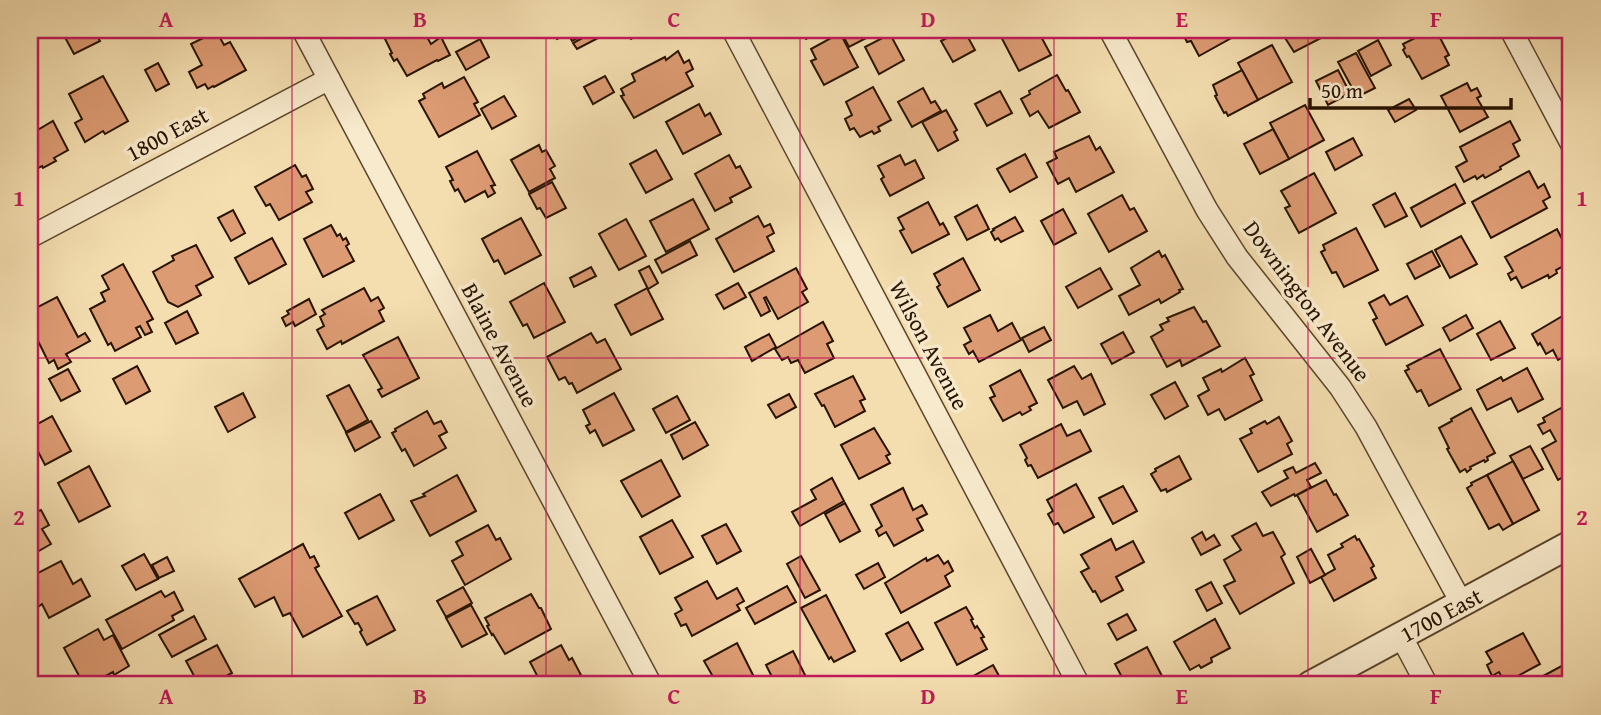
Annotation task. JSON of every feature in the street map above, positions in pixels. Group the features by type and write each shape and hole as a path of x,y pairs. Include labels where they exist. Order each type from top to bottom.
{"street":[{"name":"Blaine Avenue","path":"303,30 651,685"},
{"name":"Wilson Avenue","path":"733,30 1079,685"},
{"name":"Downington Avenue","path":"1110,30 1207,210 1237,257 1347,397 1462,604"},
{"path":"1511,30 1571,143"},
{"name":"1800 East","path":"30,237 329,79"},
{"name":"1700 East","path":"1310,685 1571,544"},
{"path":"1401,636 1427,685"}],"building":[{"path":"61,30 94,30 100,41 74,54"},
{"path":"402,30 423,30 431,44 441,37 450,55 407,76 397,59 394,61 385,39"},
{"path":"552,30 596,30 600,37 577,49 573,43 588,35 587,33 572,41 568,34 557,39"},
{"path":"626,30 647,30 631,39"},
{"path":"801,30 823,30 806,39"},
{"path":"840,30 872,30 874,34 849,47"},
{"path":"962,30 975,50 953,62 941,41"},
{"path":"1032,30 1034,34 1038,31 1051,55 1019,71 998,31"},
{"path":"1181,30 1229,30 1233,37 1199,56"},
{"path":"1280,30 1317,30 1321,38 1294,52"},
{"path":"1436,30 1449,55 1445,57 1449,65 1422,79 1403,50 1403,44"},
{"path":"840,33 858,67 824,85 811,61 816,59 811,49"},
{"path":"218,34 224,45 230,42 246,70 214,87 208,89 205,84 197,88 189,72 202,65 191,44 209,35 211,38"},
{"path":"890,34 904,60 879,74 865,47"},
{"path":"480,39 489,57 466,70 456,52"},
{"path":"1378,40 1391,65 1371,76 1358,51"},
{"path":"1272,45 1292,82 1258,100 1238,63"},
{"path":"678,51 684,63 689,60 693,69 686,73 693,86 634,118 621,96 624,95 621,89 635,81 632,74 665,57 666,60"},
{"path":"1356,53 1375,88 1357,97 1338,62"},
{"path":"158,63 169,84 156,91 145,70"},
{"path":"1242,70 1258,100 1228,116 1215,96 1217,95 1213,85"},
{"path":"1338,70 1350,93 1328,105 1316,81"},
{"path":"1057,75 1080,112 1049,128 1038,111 1030,116 1021,99 1030,94 1029,91"},
{"path":"103,76 128,121 85,142 75,123 82,119 69,94"},
{"path":"605,76 614,92 593,104 584,87"},
{"path":"464,77 478,102 474,104 480,115 439,137 419,101 425,98 423,94 442,83 444,88"},
{"path":"1467,83 1471,91 1477,88 1481,96 1477,98 1488,117 1460,132 1441,96"},
{"path":"873,87 891,120 878,127 880,131 874,134 872,131 860,137 854,128 850,130 845,119 852,115 846,102"},
{"path":"923,88 931,103 935,101 941,111 912,127 898,102"},
{"path":"1000,91 1012,113 987,126 975,104"},
{"path":"504,96 516,116 492,129 481,109"},
{"path":"1409,99 1416,110 1395,122 1388,110"},
{"path":"699,104 705,116 710,113 721,134 683,154 666,122"},
{"path":"1305,105 1324,140 1289,159 1270,123"},
{"path":"946,110 957,130 954,132 958,140 938,151 922,122"},
{"path":"53,121 68,150 54,158 56,161 30,172 30,124 34,132"},
{"path":"1510,121 1520,140 1513,144 1519,156 1485,178 1483,175 1477,179 1475,176 1464,182 1456,167 1467,161 1460,147"},
{"path":"1273,129 1289,159 1260,174 1244,144"},
{"path":"1089,136 1096,150 1100,147 1114,172 1076,192 1069,178 1058,184 1047,163 1057,158 1054,152"},
{"path":"1353,138 1362,155 1335,170 1326,152"},
{"path":"539,145 542,152 546,150 555,166 550,169 555,178 529,192 511,160"},
{"path":"656,150 672,179 646,193 630,164"},
{"path":"477,151 495,185 491,186 495,193 488,197 485,191 465,202 458,189 455,191 446,167"},
{"path":"1025,154 1037,177 1010,192 997,169"},
{"path":"729,155 736,168 740,166 751,187 730,198 732,202 715,211 695,174"},
{"path":"900,155 905,165 915,160 924,178 890,196 878,166"},
{"path":"295,165 302,177 306,175 313,189 306,192 312,202 279,220 270,204 266,206 255,187"},
{"path":"1529,171 1538,188 1544,184 1550,197 1543,201 1547,208 1491,238 1472,202"},
{"path":"1314,173 1336,213 1299,233 1285,208 1290,206 1281,191"},
{"path":"552,182 566,208 546,218 540,208 537,209 529,194"},
{"path":"1455,184 1465,203 1421,227 1411,208"},
{"path":"1395,193 1407,216 1385,227 1373,205"},
{"path":"1122,195 1130,210 1134,208 1147,231 1109,252 1088,214"},
{"path":"693,199 709,229 666,252 650,221"},
{"path":"928,202 940,225 943,223 949,234 912,253 900,231 904,229 898,218"},
{"path":"977,205 989,229 967,240 955,217"},
{"path":"1063,209 1076,233 1054,245 1041,221"},
{"path":"233,210 245,233 231,241 218,218"},
{"path":"758,216 764,227 770,224 774,233 767,237 774,251 734,272 716,239"},
{"path":"1015,217 1023,231 1001,242 998,238 995,240 991,232 993,229"},
{"path":"521,218 541,255 505,274 498,260 494,262 482,239"},
{"path":"626,219 646,256 619,270 599,234"},
{"path":"331,225 337,236 340,234 343,240 346,238 349,244 346,246 354,261 323,277 304,239"},
{"path":"1356,228 1378,270 1344,287 1336,272 1332,273 1321,252 1325,250 1323,245"},
{"path":"1557,229 1563,241 1569,238 1571,242 1571,248 1568,250 1571,262 1556,270 1557,273 1549,278 1548,275 1522,288 1516,277 1511,280 1508,274 1513,271 1505,257"},
{"path":"1461,236 1477,264 1450,278 1435,250"},
{"path":"272,238 286,264 249,284 235,258"},
{"path":"690,241 697,255 662,273 655,260"},
{"path":"196,245 213,277 196,286 201,295 178,307 168,302 153,272 174,260 172,256"},
{"path":"1159,251 1162,257 1165,255 1183,289 1161,303 1159,299 1129,315 1119,296 1140,285 1131,268"},
{"path":"1432,251 1440,266 1415,279 1407,264"},
{"path":"963,258 980,290 948,307 937,287 940,285 934,274"},
{"path":"123,264 153,319 147,322 152,332 145,335 140,326 136,328 141,337 115,351 111,343 108,345 90,309 105,301 101,293 109,289 102,276"},
{"path":"649,266 658,283 648,289 639,271"},
{"path":"591,267 596,276 574,287 570,278"},
{"path":"796,268 807,289 802,292 808,302 778,319 766,297 764,298 770,311 761,316 749,293"},
{"path":"1100,268 1112,289 1078,308 1066,287"},
{"path":"544,283 565,322 534,338 527,324 523,326 510,302"},
{"path":"738,283 746,297 724,309 716,295"},
{"path":"364,288 371,301 378,297 384,308 379,311 384,321 342,344 341,341 327,349 317,330 324,326 320,317 325,314 322,310"},
{"path":"647,288 663,319 631,335 615,305"},
{"path":"1384,295 1390,305 1407,296 1423,325 1386,345 1373,320 1377,318 1369,303"},
{"path":"57,297 78,337 85,333 90,341 66,354 71,362 58,369 54,360 49,363 30,325 30,311"},
{"path":"309,299 316,314 295,326 293,322 286,326 282,318 289,314 287,311"},
{"path":"1194,307 1203,322 1206,321 1220,346 1182,366 1180,360 1167,367 1151,337 1163,330 1160,325 1169,321 1167,318"},
{"path":"187,311 198,333 176,344 165,323"},
{"path":"1571,311 1571,353 1558,360 1553,350 1546,354 1532,334"},
{"path":"990,315 998,331 1012,323 1021,340 979,362 973,351 969,354 964,345 971,341 964,328"},
{"path":"1466,315 1473,328 1450,341 1443,328"},
{"path":"1500,321 1515,348 1491,360 1477,334"},
{"path":"823,322 833,341 827,344 834,358 805,373 798,360 791,363 788,357 782,360 775,349"},
{"path":"1044,327 1051,340 1029,352 1022,338"},
{"path":"1123,332 1134,352 1112,364 1101,344"},
{"path":"591,333 597,343 605,339 621,369 577,393 565,377 559,380 547,357"},
{"path":"769,334 776,347 752,361 745,347"},
{"path":"398,337 419,378 382,397 378,390 382,388 363,355"},
{"path":"1440,349 1461,389 1429,406 1421,390 1417,392 1405,371 1409,369 1407,366"},
{"path":"1245,358 1254,374 1250,376 1262,400 1225,420 1219,409 1208,415 1198,396 1209,390 1203,378 1221,369 1222,372"},
{"path":"137,366 150,391 126,404 113,379"},
{"path":"1074,366 1082,379 1091,374 1105,404 1084,415 1077,401 1063,408 1048,380"},
{"path":"1527,368 1543,399 1518,412 1511,398 1487,410 1477,390 1501,377 1503,381"},
{"path":"68,369 80,391 61,401 49,379"},
{"path":"1020,370 1037,403 1022,415 1020,412 1003,421 990,398 995,396 990,386"},
{"path":"853,376 865,399 860,401 865,411 835,427 815,394"},
{"path":"1175,382 1188,406 1165,419 1151,395"},
{"path":"349,385 368,420 346,432 327,396"},
{"path":"243,393 255,417 228,432 215,407"},
{"path":"614,393 634,430 603,446 595,430 590,433 586,426 590,424 583,410"},
{"path":"789,394 796,407 776,418 768,405"},
{"path":"677,396 690,420 666,433 653,409"},
{"path":"1471,408 1495,453 1487,457 1485,462 1484,460 1470,467 1467,472 1465,469 1460,472 1439,428"},
{"path":"1561,408 1571,427 1571,476 1569,474 1558,480 1542,449 1556,441 1550,430 1543,434 1538,425 1545,422 1543,418"},
{"path":"427,411 434,424 441,421 447,432 439,436 446,448 414,466 392,433"},
{"path":"52,416 71,451 45,465 30,436 30,428"},
{"path":"1279,417 1292,441 1287,444 1292,454 1258,472 1240,439 1252,433 1250,429"},
{"path":"371,421 380,437 355,451 346,433"},
{"path":"695,422 708,445 683,459 671,435"},
{"path":"1061,424 1067,436 1080,430 1091,451 1038,478 1031,465 1028,466 1020,445"},
{"path":"874,428 890,454 886,456 890,463 859,479 841,445"},
{"path":"1530,446 1543,469 1523,479 1510,456"},
{"path":"1179,456 1191,479 1167,492 1166,489 1161,491 1151,474"},
{"path":"661,460 680,496 642,517 621,481"},
{"path":"1513,461 1539,510 1513,524 1487,475"},
{"path":"1315,463 1321,473 1307,480 1311,487 1271,506 1262,492 1288,478 1284,471 1293,467 1296,473"},
{"path":"89,466 110,506 79,522 58,483"},
{"path":"457,475 476,511 430,536 411,501 425,496 423,494"},
{"path":"1487,475 1513,524 1503,530 1499,524 1489,529 1467,488"},
{"path":"832,478 844,501 800,526 792,512 816,499 811,490"},
{"path":"1326,480 1348,515 1317,532 1297,495"},
{"path":"1076,484 1094,517 1064,533 1058,523 1054,525 1048,514 1053,511 1047,500"},
{"path":"1123,486 1137,511 1113,524 1099,498"},
{"path":"903,488 913,510 922,505 927,514 917,519 923,530 894,546 886,532 879,536 876,530 882,526 871,505"},
{"path":"380,494 394,520 359,539 345,513"},
{"path":"845,503 860,531 840,542 825,514"},
{"path":"41,510 49,525 42,529 51,544 30,556 30,514"},
{"path":"672,520 693,557 660,574 640,537"},
{"path":"1256,523 1263,536 1273,532 1285,554 1281,557 1294,583 1240,614 1224,586 1235,581 1224,560 1241,550 1232,536"},
{"path":"726,524 741,551 717,564 702,536"},
{"path":"488,525 496,540 500,538 511,559 465,585 452,561 463,555 456,542"},
{"path":"1202,532 1206,540 1214,535 1220,545 1201,555 1192,538"},
{"path":"1355,536 1374,566 1371,568 1376,578 1334,601 1321,577 1335,569 1328,555"},
{"path":"1111,539 1116,550 1133,541 1144,562 1116,577 1123,590 1101,602 1081,572 1089,568 1081,555"},
{"path":"303,544 310,558 314,556 319,566 315,568 342,616 303,637 290,613 283,616 274,597 255,607 239,579"},
{"path":"1311,549 1325,575 1310,583 1297,557"},
{"path":"144,554 158,579 136,590 122,566"},
{"path":"938,555 944,564 948,561 953,571 945,576 950,586 901,613 885,583 926,558 927,561"},
{"path":"801,556 820,590 805,598 787,564"},
{"path":"167,557 174,571 159,578 152,565"},
{"path":"61,561 73,584 81,579 90,596 49,618 42,604 38,607 34,600 38,598 30,584 30,577"},
{"path":"878,563 885,577 864,589 856,575"},
{"path":"707,581 717,599 737,588 744,601 737,605 740,610 692,636 686,624 681,626 675,614 682,610 675,598"},
{"path":"1211,582 1222,603 1207,611 1196,590"},
{"path":"787,586 796,602 755,624 746,608"},
{"path":"463,587 472,603 446,617 437,601"},
{"path":"161,591 165,597 174,592 183,610 172,616 174,620 122,649 106,620"},
{"path":"531,594 551,629 505,654 487,626 489,625 485,618"},
{"path":"826,595 855,651 834,662 831,657 829,659 801,608"},
{"path":"377,596 395,630 367,645 358,623 355,624 347,611"},
{"path":"471,605 487,634 462,647 446,618"},
{"path":"966,607 975,628 977,626 984,637 981,638 987,649 957,665 935,623"},
{"path":"1127,614 1136,630 1117,640 1108,624"},
{"path":"194,616 206,639 172,657 159,635"},
{"path":"1215,619 1230,648 1211,658 1212,662 1190,670 1174,642"},
{"path":"908,622 923,649 901,661 886,634"},
{"path":"98,629 104,640 113,635 129,666 114,675 113,672 84,685 64,648"},
{"path":"1523,633 1540,664 1505,683 1499,672 1492,676 1487,665 1492,662 1486,652"},
{"path":"737,643 757,683 720,685 704,661"},
{"path":"217,645 232,673 209,685 199,685 186,661"},
{"path":"561,645 581,675 577,677 579,681 572,685 542,685 530,662"},
{"path":"1147,647 1164,680 1156,685 1126,685 1115,664"},
{"path":"793,651 806,677 790,685 776,685 766,665"},
{"path":"1571,661 1571,677 1555,685 1530,683"},
{"path":"993,665 1004,685 974,685 970,678"},
{"path":"805,679 809,685 793,685"}]}
